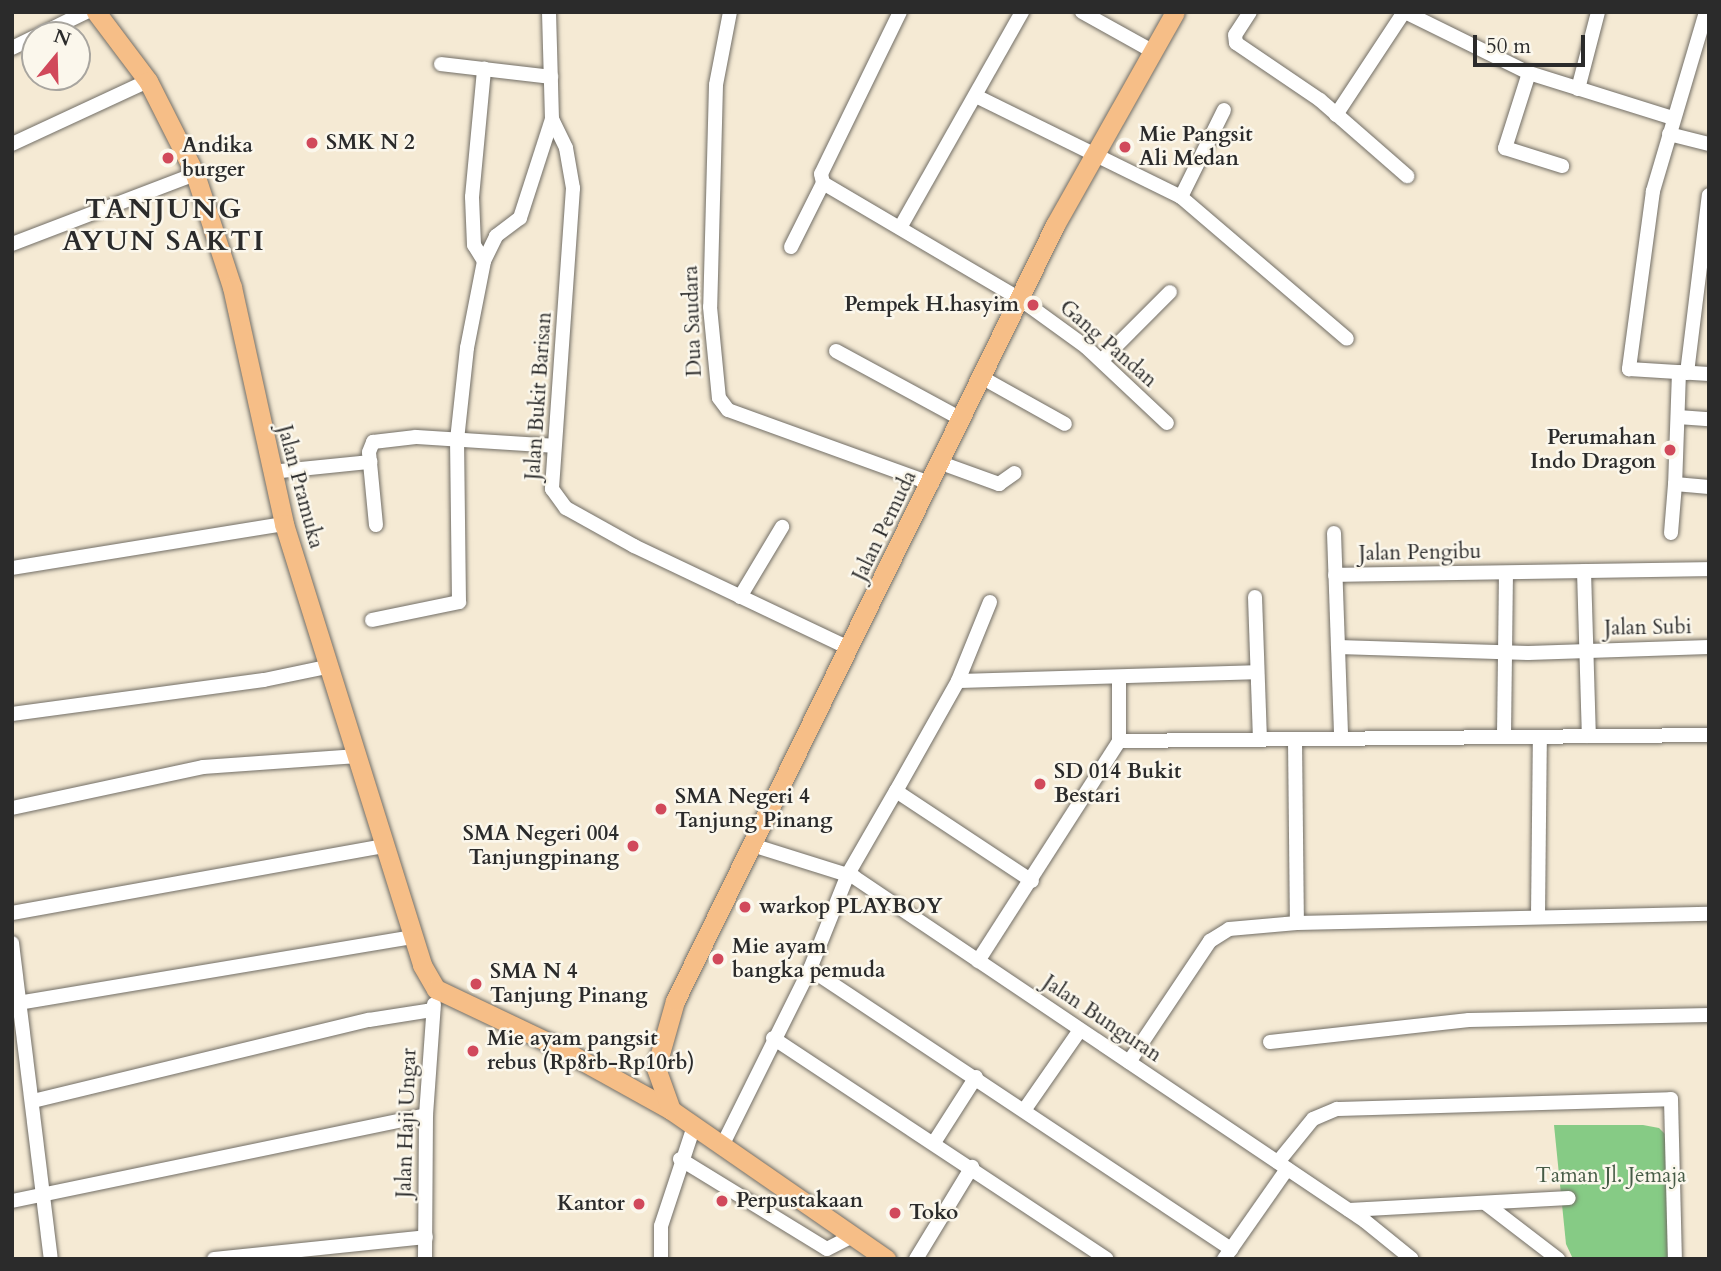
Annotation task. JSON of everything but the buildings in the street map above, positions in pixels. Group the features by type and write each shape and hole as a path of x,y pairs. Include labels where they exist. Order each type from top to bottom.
{"main road":[{"name":"Jalan Pramuka","path":"96,12 148,81 195,174 232,287 284,524 331,666 413,937 436,989"},
{"name":"Jalan Pemuda","path":"656,1068 675,1001 932,484 981,377 1092,156 1175,12"},
{"path":"436,989 554,1045 671,1110 886,1259"},
{"path":"632,1088 656,1068 671,1110"}],"street":[{"path":"68,21 86,12"},
{"name":"Jalan Bukit Barisan","path":"549,12 552,119 566,148 573,188 552,489 566,508 740,597 849,648"},
{"name":"Dua Saudara","path":"730,12 716,85 710,307 719,398 728,410 932,484"},
{"path":"791,247 823,183 821,174 900,12"},
{"path":"901,226 1023,12"},
{"path":"1082,12 1152,51"},
{"path":"1250,12 1235,35 1236,43 1336,115 1407,176"},
{"path":"1336,115 1404,12 1529,73 1673,118"},
{"path":"1578,89 1598,12"},
{"path":"1706,12 1653,191 1629,369 1709,374"},
{"path":"441,64 551,77"},
{"path":"484,69 472,197 474,245 484,261"},
{"path":"1529,73 1505,148 1562,166"},
{"path":"12,144 148,81"},
{"path":"976,96 1092,156 1181,197 1347,339"},
{"path":"1181,197 1224,110"},
{"path":"372,620 459,602 457,440 467,348 484,261 496,236 520,218 552,119"},
{"path":"1669,134 1709,144"},
{"path":"12,244 195,174"},
{"name":"Gang Pandan","path":"823,183 901,226 1020,299 1102,360 1167,423"},
{"path":"1671,533 1678,417 1709,195"},
{"path":"1102,360 1170,292"},
{"path":"836,351 961,419"},
{"path":"981,377 1065,424"},
{"path":"1678,417 1709,419"},
{"path":"376,525 370,462 373,442 416,438 554,446"},
{"path":"271,472 370,462"},
{"path":"941,463 999,485 1015,473"},
{"path":"1675,484 1709,487"},
{"path":"12,568 284,524"},
{"path":"740,597 782,527"},
{"path":"1334,533 1341,738"},
{"name":"Jalan Pengibu","path":"1335,575 1709,569"},
{"path":"1584,571 1589,736"},
{"path":"1504,736 1506,573"},
{"path":"1255,597 1260,738"},
{"path":"723,1144 773,1038 810,969 848,874 958,681 990,603"},
{"name":"Jalan Subi","path":"1338,647 1506,653 1709,647"},
{"path":"12,714 264,680 331,666"},
{"path":"958,681 1256,672"},
{"path":"978,961 1032,881 1119,741 1119,677"},
{"path":"1119,741 1709,735"},
{"path":"1538,916 1540,737"},
{"path":"1295,739 1297,923"},
{"path":"12,808 203,767 358,756"},
{"path":"895,791 1032,881"},
{"name":"Jalan Bunguran","path":"752,845 848,874 1349,1210 1412,1259"},
{"path":"12,913 386,846"},
{"path":"1129,1062 1210,942 1229,929 1297,923 1709,914"},
{"path":"17,1003 413,937"},
{"path":"12,943 17,1003 33,1101 51,1259"},
{"path":"810,969 1025,1109 1227,1254 1313,1119 1337,1110 1671,1099 1675,1259"},
{"name":"Jalan Haji Ungar","path":"425,1259 426,1115 436,989"},
{"path":"33,1101 369,1020 433,1010"},
{"path":"1270,1042 1469,1020 1709,1015"},
{"path":"1025,1109 1080,1030"},
{"path":"773,1038 935,1141 1107,1259"},
{"path":"935,1141 976,1077"},
{"path":"12,1200 43,1196 426,1115"},
{"path":"661,1259 658,1237 680,1159 694,1126"},
{"path":"680,1159 827,1248 853,1236"},
{"path":"916,1259 972,1167"},
{"path":"1349,1210 1569,1198"},
{"path":"1485,1203 1558,1259"},
{"path":"214,1259 426,1237"}],"green space":[{"name":"Taman Jl. Jemaja","path":"1554,1125 1643,1125 1659,1128 1668,1137 1668,1259 1573,1259 1566,1244"}],"place":[{"name":"SMK N 2","path":"312,143"},
{"name":"Mie Pangsit Ali Medan","path":"1125,147"},
{"name":"Andika burger","path":"168,158"},
{"name":"Pempek H.hasyim","path":"1033,305"},
{"name":"Perumahan Indo Dragon","path":"1670,450"},
{"name":"SD 014 Bukit Bestari","path":"1040,784"},
{"name":"SMA Negeri 4 Tanjung Pinang","path":"661,809"},
{"name":"SMA Negeri 004 Tanjungpinang","path":"633,846"},
{"name":"warkop PLAYBOY","path":"745,907"},
{"name":"Mie ayam bangka pemuda","path":"718,959"},
{"name":"SMA N 4 Tanjung Pinang","path":"476,984"},
{"name":"Mie ayam pangsit rebus (Rp8rb-Rp10rb)","path":"473,1051"},
{"name":"Perpustakaan","path":"722,1201"},
{"name":"Kantor","path":"639,1204"},
{"name":"Toko","path":"895,1213"}],"district":[{"name":"TANJUNG AYUN SAKTI","path":"164,225"}]}
